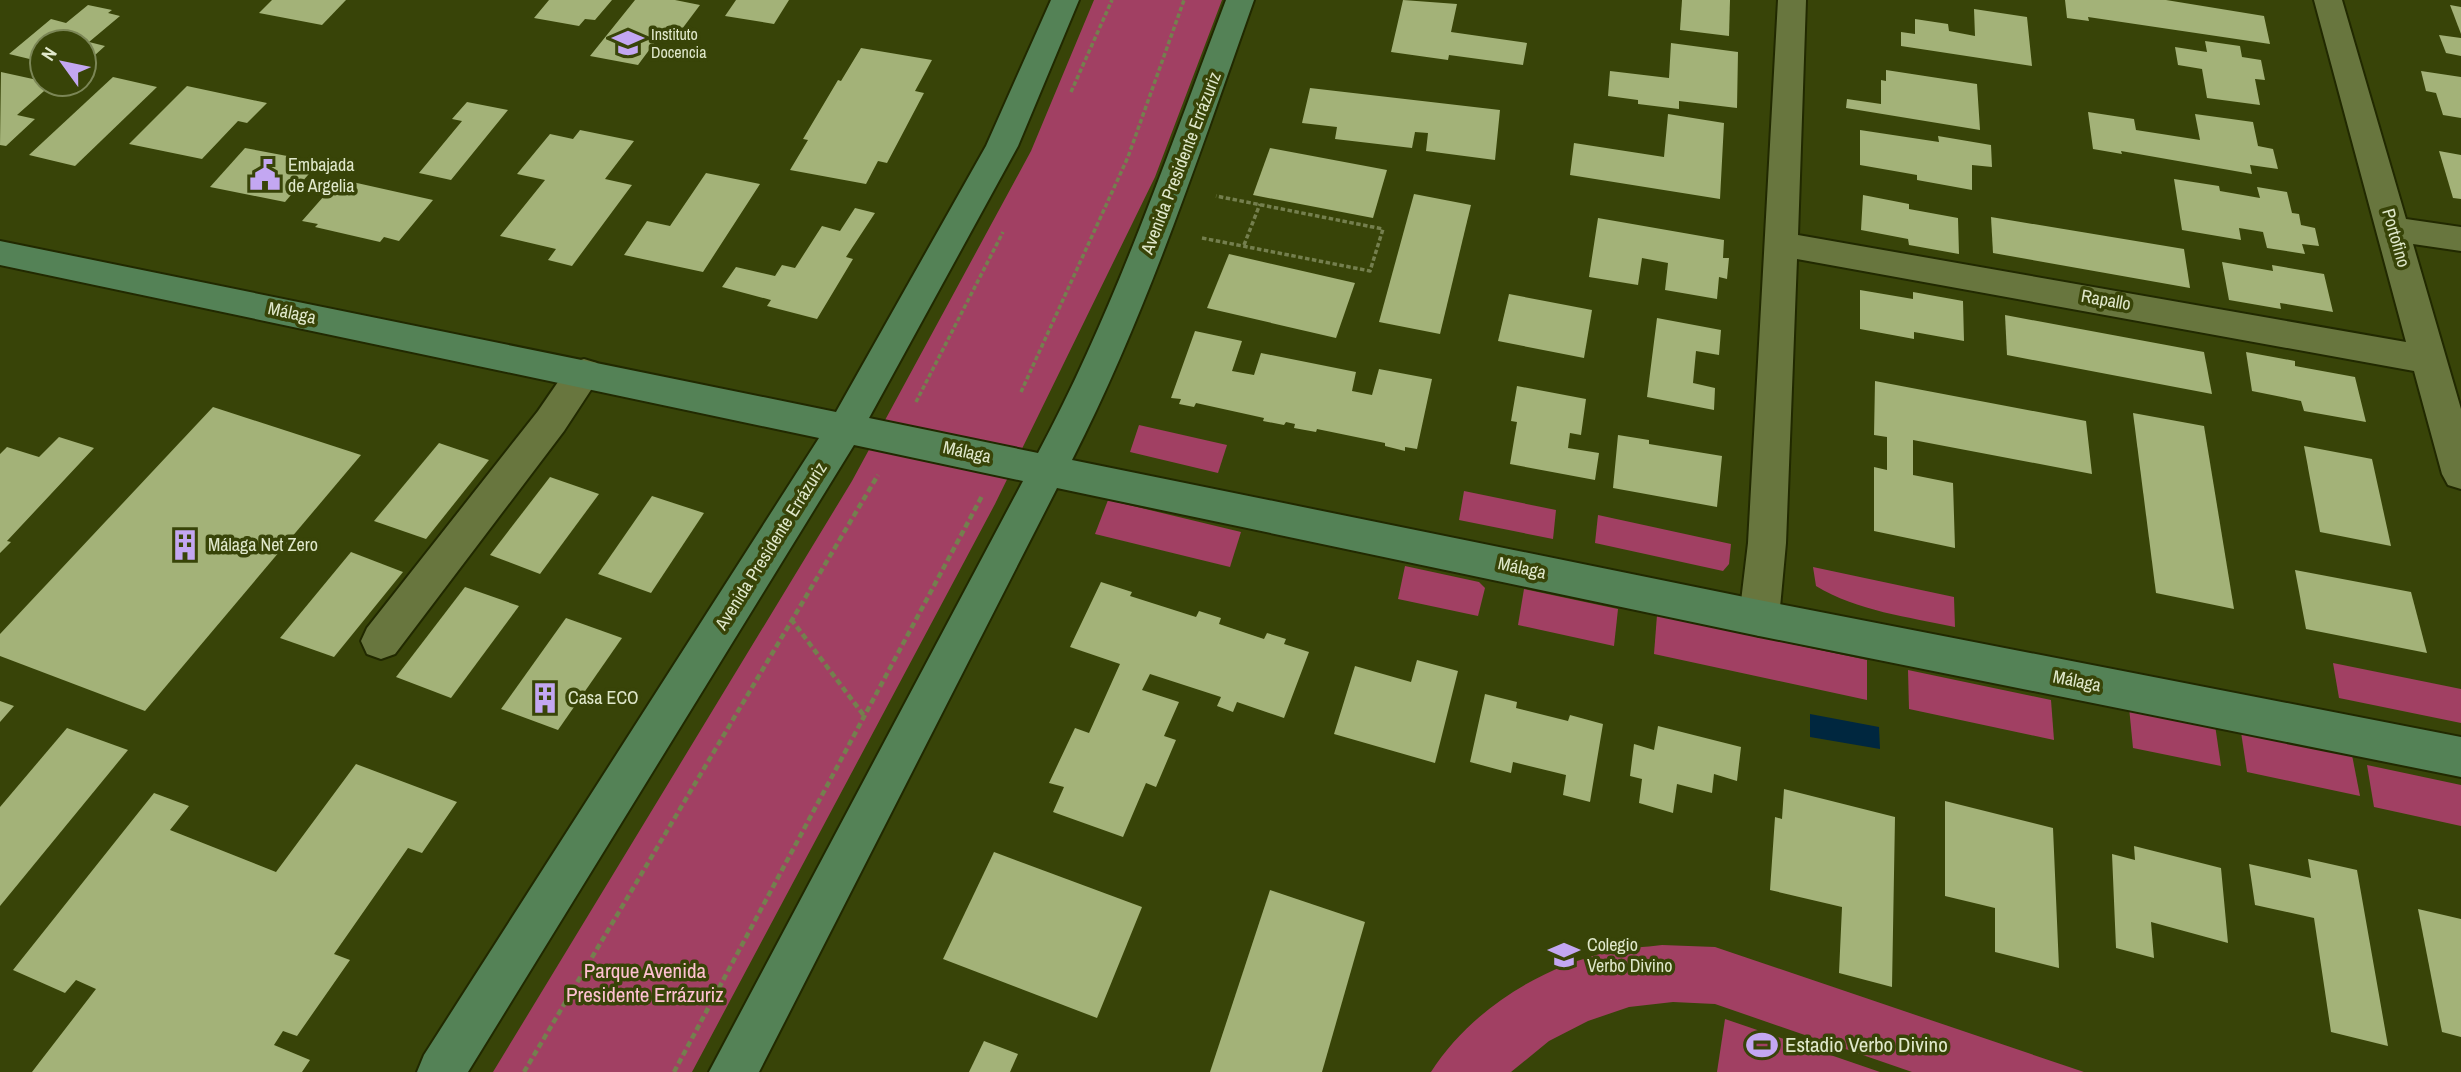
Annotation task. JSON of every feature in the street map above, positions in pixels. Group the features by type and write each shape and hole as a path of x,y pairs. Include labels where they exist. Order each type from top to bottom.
{"main road":[{"name":"Avenida Presidente Errázuriz","path":"441,1072 846,427 1002,146 1065,0"},
{"name":"Avenida Presidente Errázuriz","path":"733,1072 1081,406 1152,241 1240,0"},
{"name":"Málaga","path":"0,253 1048,468 1759,618 2461,757"}],"street":[{"path":"1759,618 1767,543 1792,0"},
{"name":"Portofino","path":"2323,1 2394,229 2461,474"},
{"path":"2394,229 2461,239"},
{"name":"Rapallo","path":"1782,245 1852,255 2429,359"},
{"path":"382,641 551,421 583,373"}],"path":[{"path":"1068,99 1112,0"},
{"path":"1021,392 1128,157 1184,0"},
{"path":"1202,238 1370,271 1383,229 1216,196"},
{"path":"1244,245 1260,204"},
{"path":"524,1072 884,465 1009,220"},
{"path":"674,1072 988,486"},
{"path":"791,620 865,718"}],"green space":[{"name":"Parque Avenida Presidente Errázuriz","path":"1094,0 1222,0 1155,177 995,504 692,1072 493,1072 852,481 1031,151"},
{"path":"1139,425 1227,445 1218,473 1130,452"},
{"path":"1464,491 1556,510 1553,539 1459,520"},
{"path":"1108,500 1241,532 1230,567 1095,534"},
{"path":"1598,515 1731,544 1729,564 1723,571 1595,543"},
{"path":"1405,566 1479,582 1485,588 1478,616 1398,599"},
{"path":"1813,567 1954,597 1955,627 1884,612 1832,595 1816,586"},
{"path":"1524,589 1618,609 1614,646 1518,625"},
{"path":"1657,615 1867,660 1867,700 1654,654"},
{"path":"2333,663 2461,689 2461,723 2339,698"},
{"path":"1908,670 2051,700 2054,740 1909,709"},
{"path":"2129,707 2215,725 2221,766 2133,748"},
{"path":"2241,732 2352,755 2360,796 2247,772"},
{"path":"2367,765 2461,785 2461,826 2374,807"},
{"name":"Estadio Verbo Divino","path":"1662,945 1715,947 2084,1072 1912,1072 1715,1004 1673,1002 1629,1007 1588,1021 1549,1041 1511,1072 1431,1072 1447,1050 1486,1011 1533,980 1583,959 1615,951"},
{"name":"Estadio Verbo Divino","path":"1725,1019 1880,1072 1717,1072"}],"water":[{"path":"1810,714 1879,727 1880,749 1810,737"}],"building":[{"path":"272,0 346,0 322,25 259,13"},
{"path":"549,0 612,0 595,20 585,19 579,26 534,18"},
{"name":"Instituto Docencia","path":"635,0 675,0 700,5 682,29 667,26 638,65 590,56"},
{"path":"736,0 789,0 774,24 725,16"},
{"path":"1403,0 1457,4 1451,32 1527,43 1523,65 1449,55 1448,60 1391,52"},
{"path":"1682,0 1730,0 1729,36 1680,30"},
{"path":"2065,0 2166,0 2264,16 2270,44 2088,17 2089,21 2067,18"},
{"path":"88,5 112,10 108,13 120,16 98,34 98,28 40,28 51,19 66,23"},
{"path":"2450,5 2461,7 2461,34"},
{"path":"1974,9 2027,17 2032,66 1901,46 1901,32 1915,34 1915,19 1948,24 1949,31 1975,36"},
{"path":"2439,35 2461,38 2461,56 2446,53"},
{"path":"28,38 28,59 9,54"},
{"path":"2205,41 2240,46 2242,57 2261,60 2265,80 2255,79 2260,105 2207,98 2202,69 2178,65 2175,47 2207,52"},
{"path":"1671,43 1738,52 1737,108 1679,101 1679,109 1638,104 1638,100 1608,96 1610,71 1669,78"},
{"path":"861,48 932,60 915,91 924,93 887,163 878,161 866,184 790,170 808,140 803,139 838,80 841,81"},
{"path":"1886,70 1977,84 1980,130 1846,108 1847,99 1881,104 1881,80 1886,81"},
{"path":"2421,71 2461,77 2461,118 2443,115 2436,93 2426,91"},
{"path":"1,72 28,78 28,98 36,98 17,115 35,119 6,146 0,145"},
{"path":"113,77 157,87 75,166 29,155 90,98 98,98 98,91"},
{"path":"187,86 267,103 247,123 238,121 202,159 129,144"},
{"path":"1310,88 1500,110 1495,160 1426,151 1428,133 1415,132 1412,148 1335,139 1337,127 1302,123"},
{"path":"467,102 508,110 451,180 419,173 462,121 452,119"},
{"path":"2088,112 2134,119 2136,130 2200,140 2195,114 2253,122 2258,146 2273,149 2278,169 2250,165 2252,174 2121,151 2122,154 2093,149"},
{"path":"1668,114 1724,123 1720,199 1570,175 1574,143 1664,157"},
{"path":"580,130 634,141 605,179 632,185 572,266 548,260 556,249 500,236 545,180 517,174 550,134 573,139"},
{"path":"1860,130 1939,142 1938,136 1991,145 1992,167 1972,165 1972,190 1917,180 1917,175 1860,165"},
{"name":"Embajada de Argelia","path":"245,148 319,162 285,202 210,187"},
{"path":"1270,148 1387,170 1373,218 1253,195"},
{"path":"2439,151 2461,155 2461,199 2453,198"},
{"path":"706,173 760,184 703,272 624,255 647,221 670,226"},
{"path":"339,179 433,200 399,241 384,237 380,242 315,227 318,224 302,221"},
{"path":"2174,179 2219,186 2220,191 2260,198 2257,187 2287,192 2292,213 2299,214 2301,225 2315,228 2319,246 2302,244 2305,254 2267,248 2263,232 2239,228 2241,240 2182,230"},
{"path":"1414,194 1471,205 1440,334 1379,322"},
{"path":"1863,195 1909,204 1909,209 1958,218 1959,254 1909,245 1908,239 1861,230"},
{"path":"855,208 875,213 846,257 853,259 817,319 767,306 771,300 722,287 736,267 775,276 782,265 795,268 822,226 840,231"},
{"path":"1991,217 2184,249 2190,288 1993,253"},
{"path":"1598,218 1724,240 1723,258 1729,258 1727,279 1719,277 1717,299 1665,290 1668,263 1642,258 1638,285 1589,277"},
{"path":"1229,254 1355,283 1336,338 1207,308"},
{"path":"2222,262 2273,271 2272,265 2324,274 2333,312 2280,303 2281,309 2229,300"},
{"path":"1860,290 1913,299 1913,292 1963,301 1964,341 1914,332 1914,339 1860,329"},
{"path":"1509,294 1592,310 1584,358 1498,341"},
{"path":"2005,315 2204,352 2212,394 2007,355"},
{"path":"1657,318 1721,330 1719,355 1696,351 1693,383 1715,388 1714,410 1647,397"},
{"path":"1195,331 1242,341 1232,371 1254,375 1261,353 1356,372 1352,391 1372,395 1379,369 1432,379 1417,449 1405,447 1405,451 1385,446 1385,443 1317,429 1316,432 1294,428 1295,424 1263,421 1264,418 1196,403 1194,407 1179,404 1181,399 1171,398"},
{"path":"2246,352 2295,361 2295,366 2355,377 2366,422 2304,411 2301,401 2252,391"},
{"path":"1875,381 2086,421 2092,474 1913,440 1913,475 1953,483 1955,548 1874,531 1874,467 1887,470 1887,437 1874,435"},
{"path":"1517,386 1586,399 1581,435 1570,433 1568,448 1599,453 1595,480 1510,464 1517,422 1511,421"},
{"name":"Málaga Net Zero","path":"213,407 361,455 145,711 0,656 0,634"},
{"path":"2133,413 2204,426 2234,609 2156,593"},
{"path":"1618,435 1649,440 1649,444 1722,456 1717,507 1613,488"},
{"path":"59,437 94,448 7,541 11,542 0,553 0,454 7,447 39,457"},
{"path":"439,443 489,460 426,539 374,521"},
{"path":"2304,446 2372,459 2391,546 2320,532"},
{"path":"550,477 599,494 540,574 490,555"},
{"path":"652,496 704,513 651,593 598,574"},
{"path":"351,552 403,572 334,657 280,638"},
{"path":"2295,570 2411,592 2427,653 2306,629"},
{"path":"1101,582 1132,592 1130,596 1196,617 1199,611 1221,618 1219,624 1264,639 1267,633 1286,639 1284,644 1309,652 1284,718 1237,702 1233,712 1217,706 1221,697 1150,674 1142,690 1179,702 1164,736 1176,740 1156,787 1146,783 1123,837 1053,812 1064,787 1049,783 1075,728 1089,733 1120,664 1070,647"},
{"path":"465,587 519,606 451,698 396,677"},
{"path":"566,618 622,638 558,730 501,709"},
{"path":"1417,660 1458,671 1435,763 1334,734 1355,666 1411,682"},
{"path":"1485,694 1517,702 1516,708 1568,721 1570,715 1603,724 1590,802 1563,795 1566,775 1513,762 1511,773 1470,762"},
{"path":"0,701 14,706 0,722"},
{"path":"1658,726 1741,747 1737,781 1714,774 1712,793 1677,784 1673,813 1639,803 1642,779 1630,776 1634,744 1654,750"},
{"path":"67,728 128,750 0,906 0,807"},
{"path":"356,764 457,802 422,853 408,848 334,954 350,960 297,1036 283,1031 274,1045 310,1060 302,1072 32,1072 96,989 76,980 65,993 13,970 154,793 189,806 170,830 276,872"},
{"path":"1784,789 1895,817 1892,987 1839,973 1842,907 1770,890 1775,817 1782,819"},
{"path":"1945,801 2053,828 2059,968 1995,952 1995,908 1945,896"},
{"path":"2134,846 2221,868 2228,943 2151,922 2154,958 2116,948 2112,854 2135,860"},
{"path":"994,852 1142,907 1097,1018 943,959"},
{"path":"2308,859 2357,870 2388,1046 2331,1032 2314,918 2255,905 2249,864 2311,878"},
{"path":"1270,890 1365,922 1322,1072 1210,1072"},
{"path":"2418,909 2461,919 2461,1037 2442,1032"},
{"path":"984,1041 1018,1054 1010,1072 969,1072"}],"place":[{"name":"Instituto Docencia","path":"628,43"},
{"name":"Embajada de Argelia","path":"265,175"},
{"name":"Málaga Net Zero","path":"185,545"},
{"name":"Casa ECO","path":"545,698"},
{"name":"Colegio Verbo Divino","path":"1564,955"},
{"name":"Estadio Verbo Divino","path":"1762,1045"}]}
